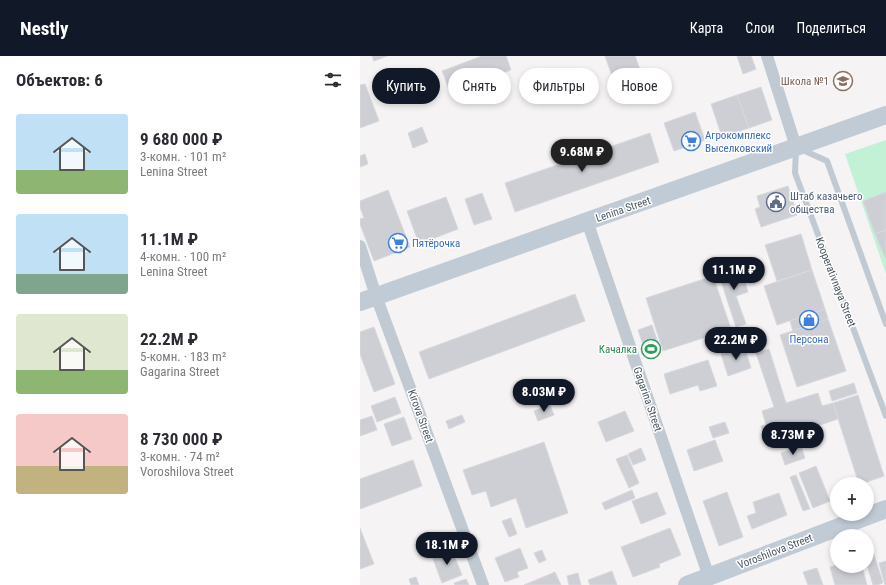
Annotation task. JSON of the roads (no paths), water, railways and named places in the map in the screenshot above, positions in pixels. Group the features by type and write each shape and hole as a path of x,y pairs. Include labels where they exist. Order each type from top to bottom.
{"main road":[{"name":"Lenina Street","path":"368,299 886,115"},
{"name":"Voroshilova Street","path":"687,585 886,509"}],"street":[{"name":"Kooperativnaya Street","path":"767,56 796,147"},
{"name":"Gagarina Street","path":"587,221 709,577"},
{"name":"Kirova Street","path":"360,246 368,299 483,585"}],"lane":[{"path":"796,147 827,161 886,324"},
{"name":"Kooperativnaya Street","path":"796,147 795,173 886,416"}],"place":[{"name":"Школа №1","path":"843,81"},
{"name":"Агрокомплекс Выселковский","path":"691,141"},
{"name":"Штаб казачьего общества","path":"776,202"},
{"name":"Пятёрочка","path":"398,243"},
{"name":"Персона","path":"809,320"},
{"name":"Качалка","path":"651,349"}]}
